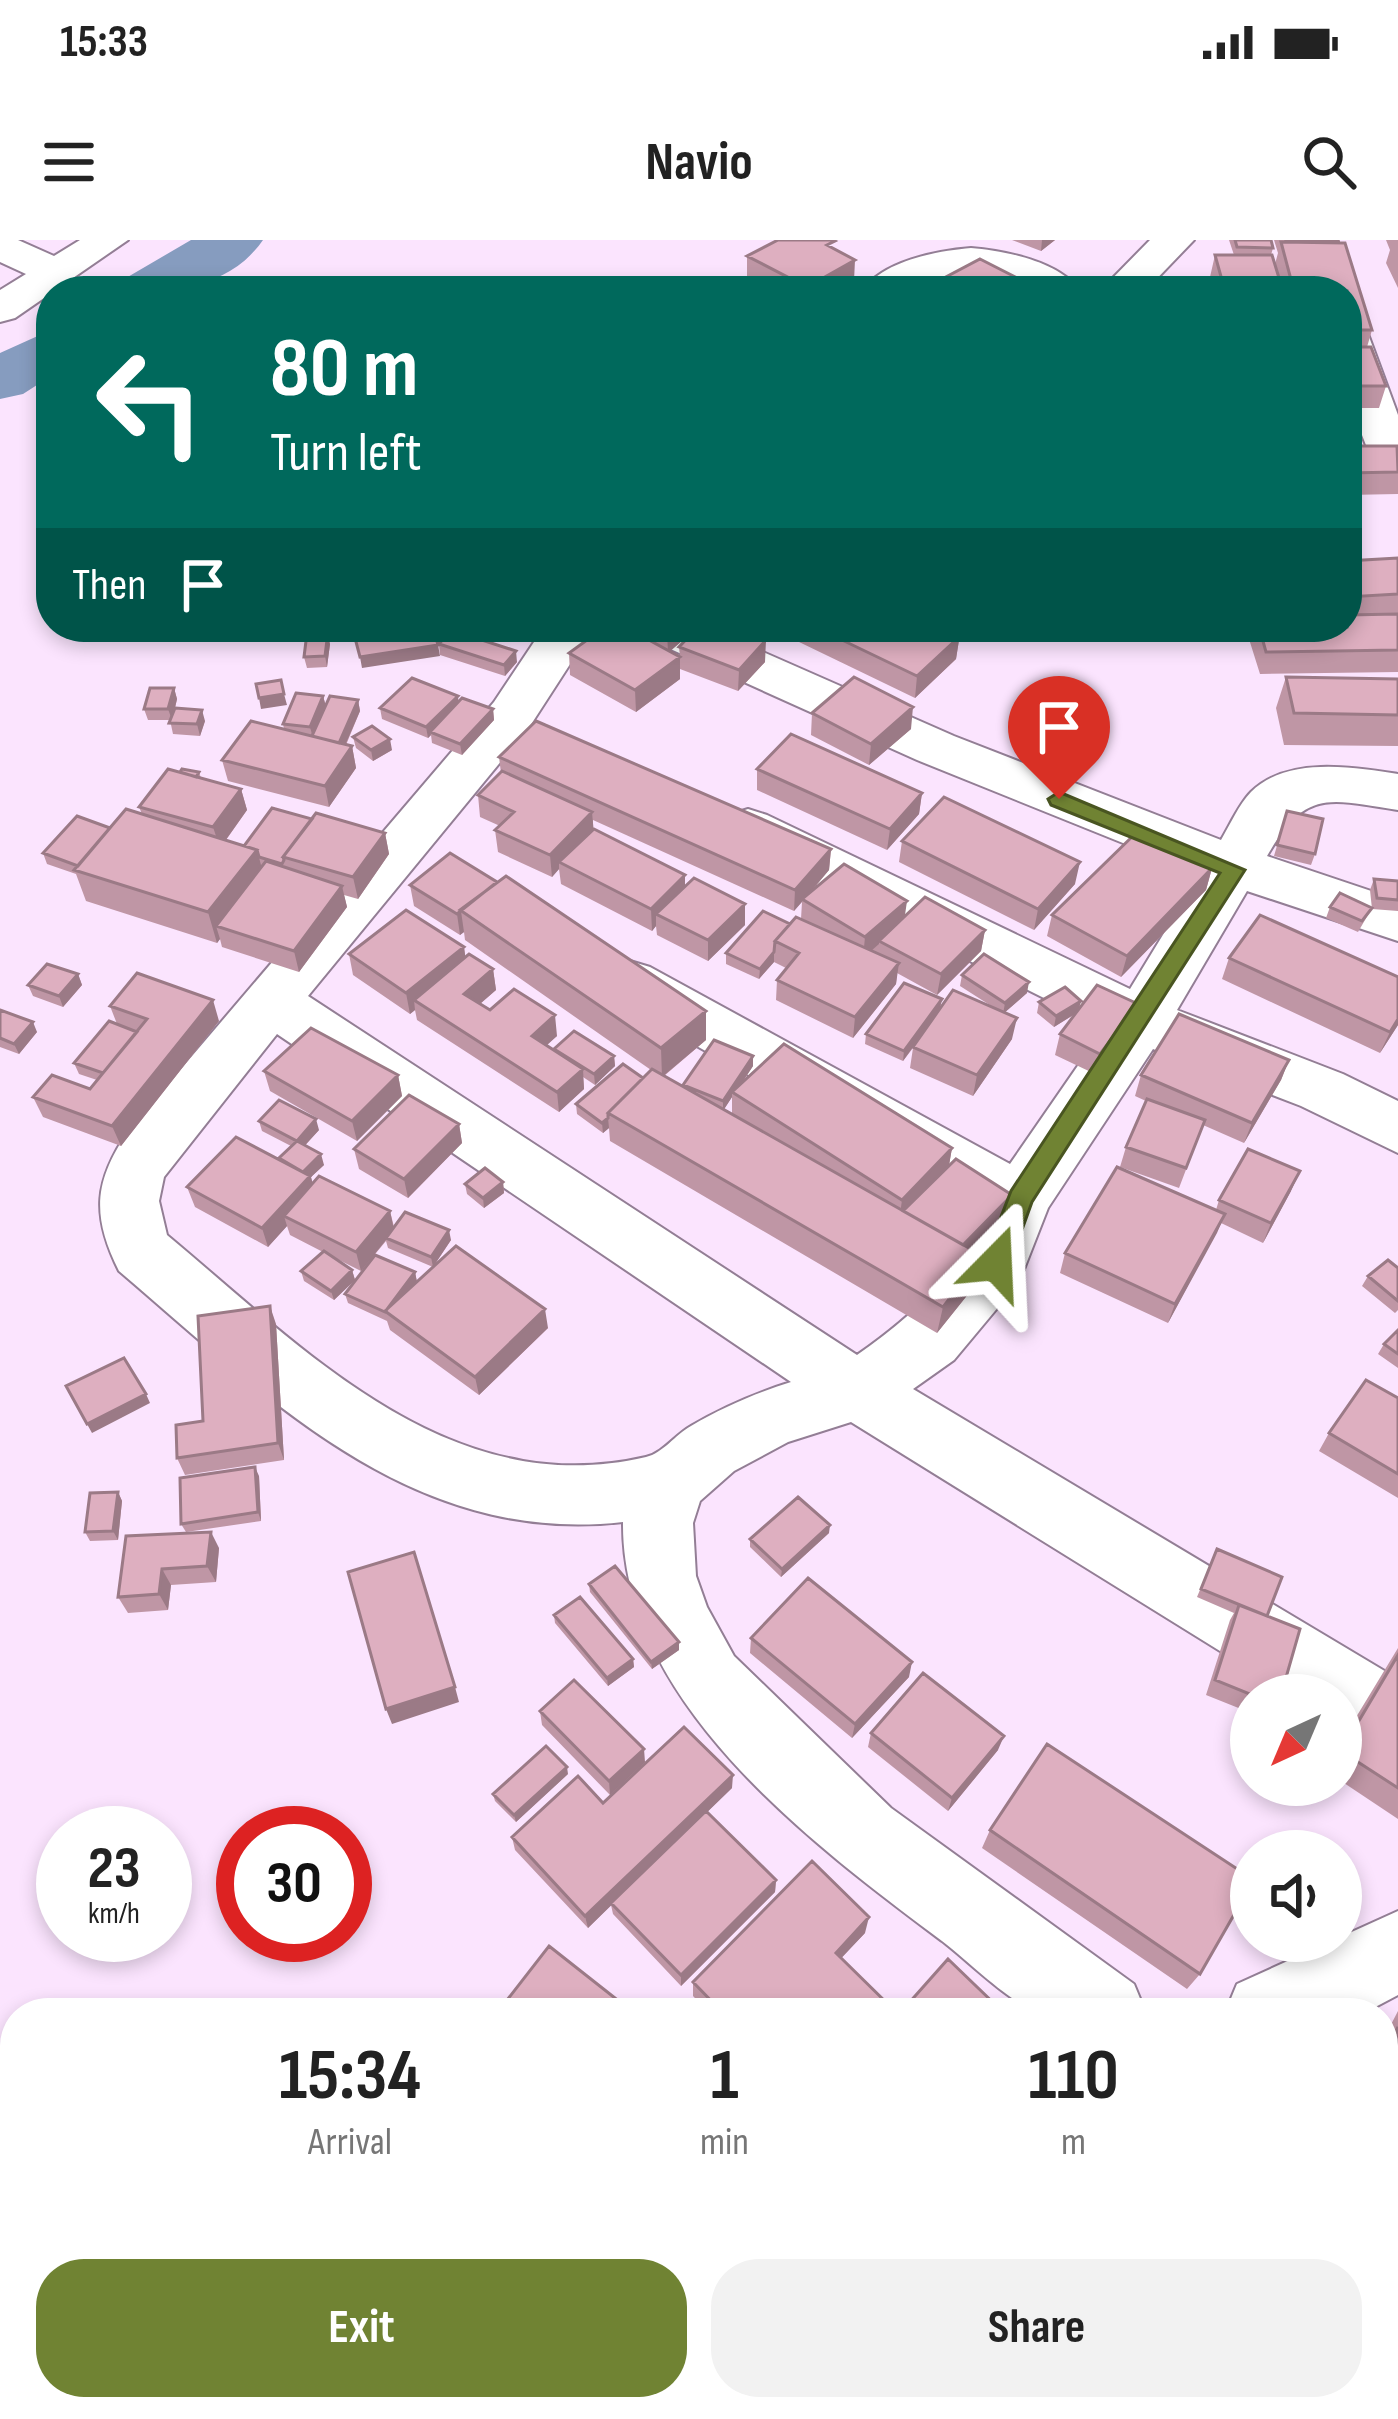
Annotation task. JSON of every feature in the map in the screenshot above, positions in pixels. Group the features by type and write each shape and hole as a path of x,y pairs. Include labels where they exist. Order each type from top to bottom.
{"street":[{"path":"50,276 108,240"},
{"path":"1137,276 1174,240"},
{"path":"0,248 56,272"},
{"path":"912,276 940,261 967,259 1034,276"},
{"path":"0,309 36,285"},
{"path":"1362,392 1379,457"},
{"path":"564,642 534,724 416,864 273,1002 133,1171 127,1210 142,1252 337,1409 433,1470 549,1495 603,1498 670,1484 710,1450 768,1419 858,1390 931,1340 996,1263 1021,1198 1141,1020 1270,805 1289,790 1340,783 1398,792"},
{"path":"706,642 898,710 1234,870 1398,921"},
{"path":"705,808 1141,1020 1322,1090 1398,1129"},
{"path":"583,956 1021,1198"},
{"path":"273,1002 858,1390 1398,1720"},
{"path":"670,1484 658,1523 660,1576 675,1620 708,1681 864,1835 1085,1998"},
{"path":"1309,1998 1398,1951"}],"building":[{"path":"778,240 833,240 827,245 855,260 827,276 786,276 747,256"},
{"path":"1235,240 1271,240 1273,248 1237,247"},
{"path":"1338,240 1339,243 1287,242"},
{"path":"1281,242 1345,243 1355,276 1290,276"},
{"path":"1215,255 1272,255 1278,276 1221,276"},
{"path":"980,259 1013,276 948,276"},
{"path":"1362,298 1372,330 1362,330"},
{"path":"1362,347 1371,347 1386,386 1362,386"},
{"path":"1362,446 1397,446 1398,472 1362,473"},
{"path":"1398,558 1398,594 1362,596 1362,560"},
{"path":"1398,614 1398,650 1266,652 1263,642 1362,642 1362,615"},
{"path":"306,642 327,642 325,656 304,657"},
{"path":"356,642 438,645 360,657"},
{"path":"488,642 516,651 504,665 439,644"},
{"path":"584,642 652,642 680,657 635,690 569,653"},
{"path":"684,642 764,642 739,670 679,647"},
{"path":"846,642 954,642 917,676"},
{"path":"854,677 913,707 871,744 812,713"},
{"path":"1286,677 1398,679 1398,715 1294,713"},
{"path":"412,678 458,696 426,727 380,708"},
{"path":"281,680 284,694 259,698 256,684"},
{"path":"150,688 174,688 168,709 144,709"},
{"path":"296,693 323,696 310,727 283,724"},
{"path":"330,696 358,700 339,743 312,736"},
{"path":"462,698 493,709 460,744 430,732"},
{"path":"175,708 202,710 197,724 169,723"},
{"path":"251,721 352,746 325,786 222,760"},
{"path":"536,721 831,849 795,890 499,757"},
{"path":"372,726 390,739 371,750 353,737"},
{"path":"791,734 922,793 890,829 757,769"},
{"path":"168,769 241,789 213,827 139,807"},
{"path":"502,771 592,812 550,855 495,830 514,812 478,795"},
{"path":"944,797 1080,862 1038,909 902,841"},
{"path":"272,808 312,819 282,864 244,846"},
{"path":"126,809 257,850 208,912 74,870"},
{"path":"1287,811 1323,819 1315,854 1277,845"},
{"path":"316,813 385,833 353,877 283,857"},
{"path":"77,816 110,828 78,866 43,853"},
{"path":"594,829 685,875 651,909 559,862"},
{"path":"1139,830 1212,868 1127,956 1052,915"},
{"path":"450,853 497,882 457,914 410,885"},
{"path":"266,861 342,886 294,951 216,926"},
{"path":"844,864 907,901 865,937 802,899"},
{"path":"506,876 706,1011 661,1048 460,910"},
{"path":"694,878 745,904 708,940 656,914"},
{"path":"1374,879 1398,881 1398,900 1377,898"},
{"path":"1340,893 1372,908 1362,921 1330,907"},
{"path":"925,897 985,930 941,974 879,941"},
{"path":"406,910 464,947 406,993 349,954"},
{"path":"763,911 790,924 760,969 726,953"},
{"path":"1260,915 1398,977 1398,1019 1390,1032 1229,958"},
{"path":"796,917 899,963 855,1017 777,980 799,953 775,941"},
{"path":"469,954 493,969 464,994 490,1010 514,989 555,1015 532,1036 583,1069 557,1092 414,1000"},
{"path":"984,954 1029,982 1005,1003 962,975"},
{"path":"47,964 78,974 59,996 28,985"},
{"path":"137,973 213,1000 112,1126 33,1097 52,1075 90,1089 147,1019 110,1006"},
{"path":"904,983 942,999 904,1051 866,1034"},
{"path":"1097,985 1138,1004 1100,1054 1060,1034"},
{"path":"1065,987 1081,1001 1056,1016 1039,1002"},
{"path":"953,990 1017,1018 977,1075 913,1047"},
{"path":"0,1010 33,1022 14,1044 0,1038"},
{"path":"1179,1014 1289,1060 1252,1123 1141,1075"},
{"path":"109,1021 137,1032 103,1073 74,1063"},
{"path":"311,1028 398,1075 352,1121 264,1071"},
{"path":"574,1031 614,1056 594,1074 554,1049"},
{"path":"714,1040 753,1056 723,1101 683,1085"},
{"path":"784,1044 952,1148 902,1200 732,1092"},
{"path":"623,1064 643,1078 602,1123 576,1104"},
{"path":"652,1069 983,1256 943,1307 608,1113"},
{"path":"409,1095 459,1124 404,1179 354,1149"},
{"path":"1147,1099 1205,1120 1186,1168 1126,1147"},
{"path":"279,1100 316,1119 297,1141 259,1121"},
{"path":"236,1137 310,1176 262,1228 187,1187"},
{"path":"297,1141 321,1154 303,1172 279,1158"},
{"path":"1248,1149 1300,1171 1271,1223 1219,1200"},
{"path":"956,1159 1012,1195 963,1245 903,1211"},
{"path":"1117,1167 1225,1214 1175,1304 1065,1253"},
{"path":"485,1168 503,1182 483,1198 465,1184"},
{"path":"319,1176 390,1211 356,1252 284,1216"},
{"path":"405,1212 449,1230 431,1257 386,1238"},
{"path":"456,1246 545,1309 475,1377 385,1311"},
{"path":"324,1251 352,1270 331,1291 301,1271"},
{"path":"375,1255 415,1272 385,1312 345,1294"},
{"path":"1388,1260 1398,1268 1398,1301 1368,1276"},
{"path":"270,1306 278,1443 177,1458 176,1425 203,1421 198,1316"},
{"path":"1398,1330 1398,1354 1384,1344"},
{"path":"124,1358 146,1394 87,1424 66,1386"},
{"path":"1366,1380 1398,1398 1398,1474 1329,1433"},
{"path":"255,1467 258,1512 181,1524 180,1478"},
{"path":"118,1492 113,1531 85,1532 90,1493"},
{"path":"798,1497 830,1525 782,1569 750,1539"},
{"path":"211,1532 207,1566 162,1569 159,1594 118,1597 126,1536"},
{"path":"1217,1549 1282,1577 1267,1616 1201,1589"},
{"path":"414,1552 455,1687 386,1709 348,1572"},
{"path":"615,1566 679,1642 651,1662 589,1584"},
{"path":"808,1578 912,1662 855,1724 751,1638"},
{"path":"580,1597 633,1659 607,1678 554,1615"},
{"path":"1239,1605 1300,1629 1287,1674 1230,1674 1230,1686 1215,1680"},
{"path":"1398,1655 1398,1788 1362,1765 1362,1716"},
{"path":"923,1673 1004,1736 952,1798 871,1733"},
{"path":"574,1680 644,1749 609,1781 540,1711"},
{"path":"684,1727 733,1775 585,1916 512,1837 578,1776 603,1803"},
{"path":"1047,1744 1230,1864 1230,1922 1200,1974 990,1830"},
{"path":"546,1746 567,1767 514,1815 493,1794"},
{"path":"706,1811 776,1880 681,1975 611,1903"},
{"path":"812,1861 869,1917 836,1953 882,1998 708,1998 693,1982"},
{"path":"549,1946 615,1998 509,1998"},
{"path":"948,1959 988,1998 913,1998"}],"waterway":[{"path":"173,276 233,240"},
{"path":"0,380 36,358"}],"route":[{"path":"996,1263 1021,1198 1234,870 1059,799"}]}
